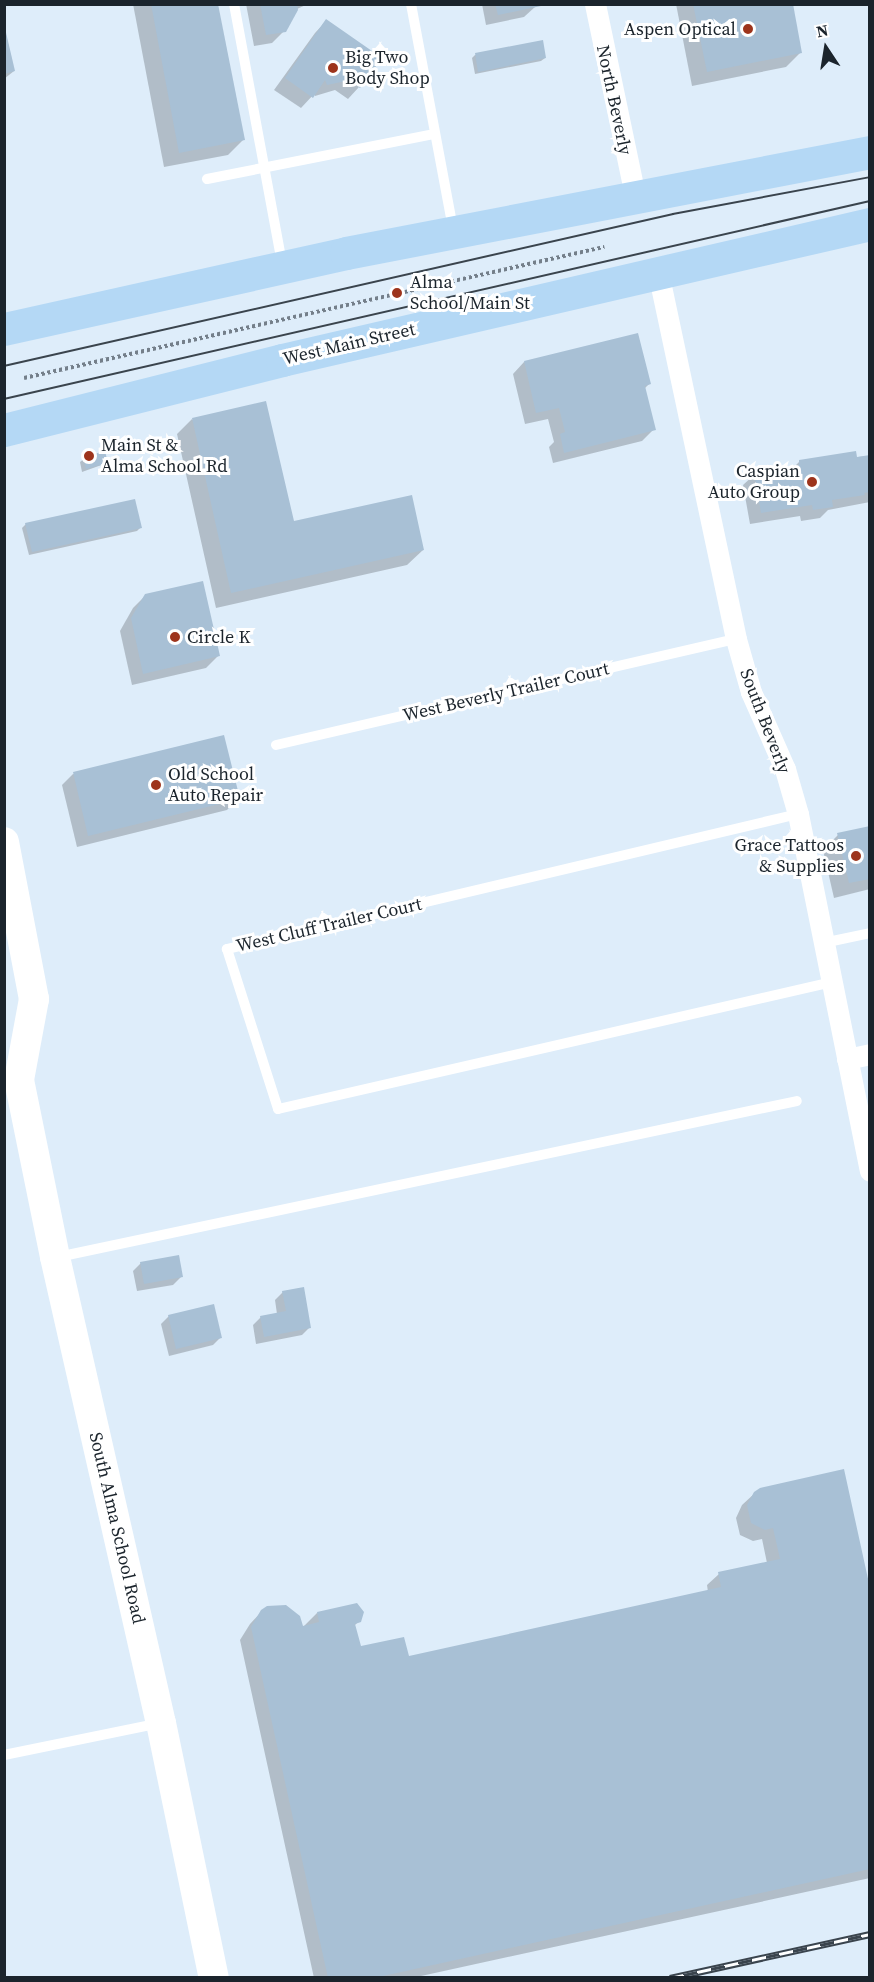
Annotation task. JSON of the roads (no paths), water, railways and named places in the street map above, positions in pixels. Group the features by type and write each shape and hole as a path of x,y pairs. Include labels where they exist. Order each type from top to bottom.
{"main road":[{"path":"4,329 283,267 454,232 870,152"},
{"name":"West Main Street","path":"4,430 282,360 870,224"},
{"name":"South Alma School Road","path":"4,842 34,999 12,1071 161,1723 214,1977"}],"street":[{"name":"North Beverly","path":"595,4 635,196"},
{"name":"South Beverly","path":"658,272 736,639 751,692 766,721 798,814 870,1171"},
{"path":"847,1059 870,1054"}],"lane":[{"path":"234,4 283,267"},
{"path":"411,4 454,232"},
{"path":"207,179 435,134"},
{"name":"West Beverly Trailer Court","path":"276,745 736,639"},
{"name":"West Cluff Trailer Court","path":"798,814 227,949 278,1109 832,982"},
{"path":"823,943 870,933"},
{"path":"55,1257 797,1101"},
{"path":"4,1755 161,1723"}],"tram line":[{"path":"4,366 673,214 870,177"},
{"path":"4,399 870,201"}],"railway":[{"path":"670,1978 870,1934"}],"place":[{"name":"Aspen Optical","path":"748,29"},
{"name":"Big Two Body Shop","path":"333,68"},
{"name":"Alma School/Main St","path":"397,293"},
{"name":"Main St & Alma School Rd","path":"89,456"},
{"name":"Caspian Auto Group","path":"812,482"},
{"name":"Circle K","path":"175,637"},
{"name":"Old School Auto Repair","path":"156,785"},
{"name":"Grace Tattoos & Supplies","path":"856,856"}]}
